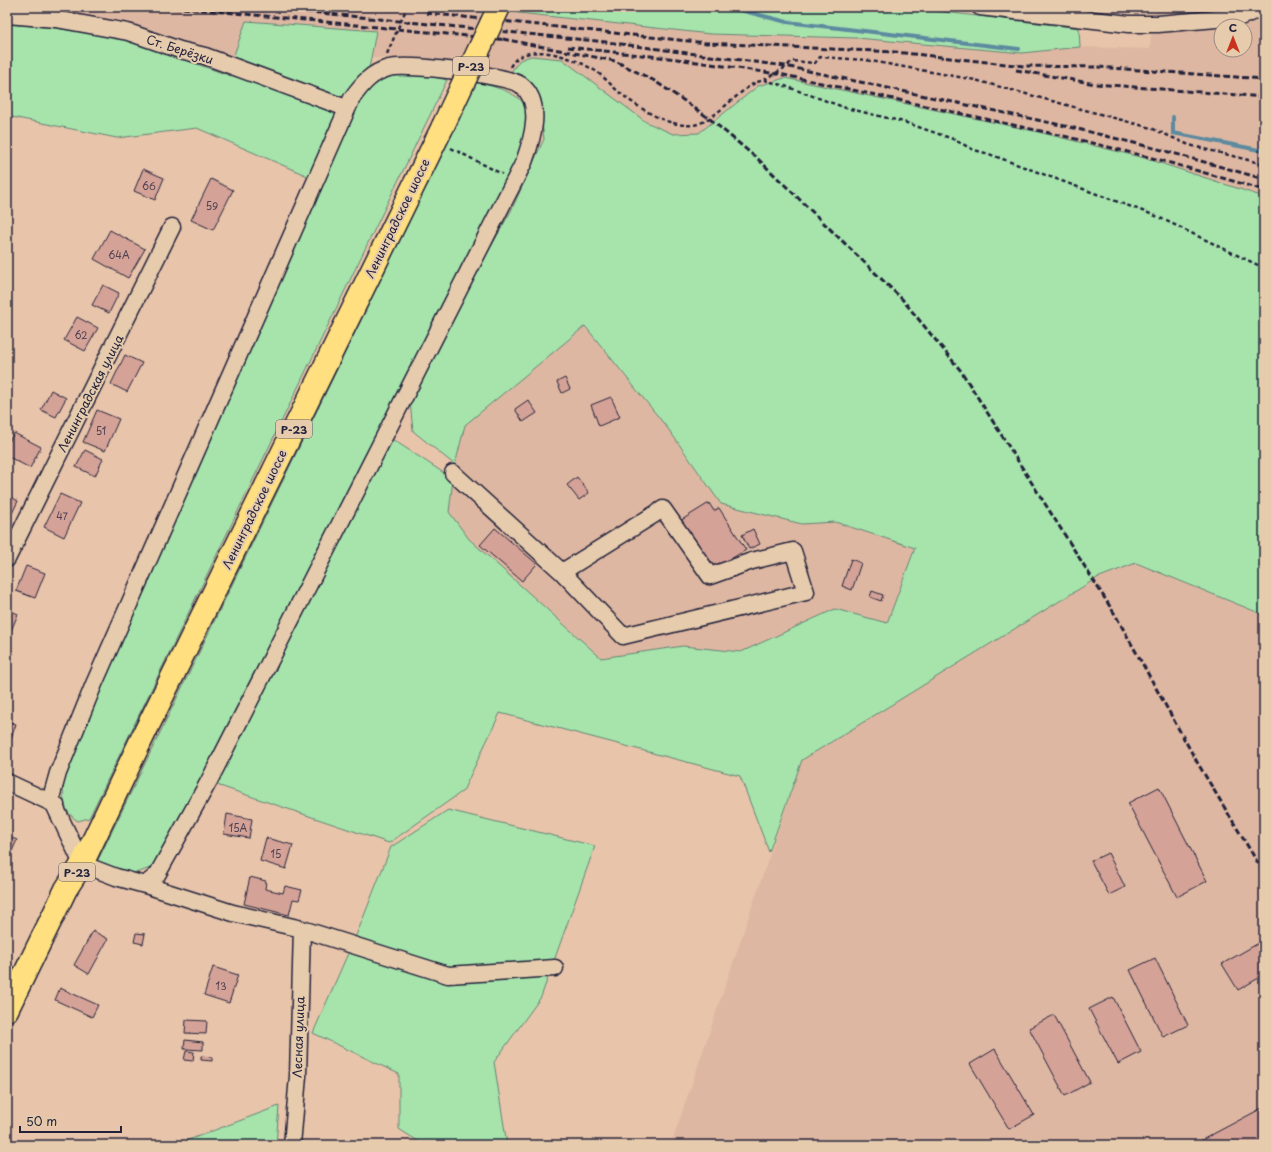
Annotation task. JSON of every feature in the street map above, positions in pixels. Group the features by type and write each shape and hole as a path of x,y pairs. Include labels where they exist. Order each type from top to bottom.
{"highway":[{"name":"Ленинградское шоссе","path":"7,1010 66,889 82,864 148,725 500,7"}],"street":[{"path":"980,7 1129,24 1158,24 1240,17 1264,7"},
{"name":"Ст. Берёзки","path":"7,15 56,19 128,32 180,50 205,56 346,108"},
{"path":"146,885 157,875 209,781 524,162 532,141 535,124 529,96 520,85 485,75 390,67 375,73 362,84 346,108 91,691 55,782 51,798 56,805 82,864 116,877 233,913 302,929 448,975 555,968"},
{"name":"Ленинградская улица","path":"7,559 172,227"},
{"path":"453,473 562,572 623,636 806,592 793,551 752,562 710,576 663,509 562,572"},
{"path":"7,782 56,805"},
{"name":"Лесная улица","path":"292,1145 298,1076 302,929"}],"path":[{"path":"375,73 390,49 406,7"},
{"path":"508,81 508,72 518,57 532,51 553,54 597,72 643,110 671,122 692,126 710,119 751,84 764,80 786,67 792,61 815,63 820,57 866,60 975,80 1151,128 1189,145 1264,164"},
{"path":"764,80 850,109 904,122 952,139 974,150 1156,216 1264,268"},
{"path":"452,148 489,167"}],"shaded area":[{"path":"7,7 464,7 710,34 857,38 1022,53 1080,47 1150,49 1153,14 1165,7 1264,7 1264,197 1148,159 1034,131 785,78 758,86 699,133 673,134 520,60 511,72 413,57 371,58 376,31 235,52 231,76 125,39 56,28 7,24"},
{"path":"585,326 669,430 721,504 802,524 835,522 915,548 887,624 835,609 741,652 683,646 601,658 469,539 449,512 453,473 465,425"},
{"path":"1136,563 1264,615 1264,1145 671,1145 802,760 1097,578"}],"green space":[{"path":"464,7 901,7 1079,28 1080,47 1022,53 857,38 710,34"},
{"path":"246,21 376,31 369,69 310,177 197,128 117,138 7,116 7,24 56,28 125,39 231,76 235,52"},
{"path":"531,56 562,59 646,122 673,134 699,133 758,86 785,78 1034,131 1148,159 1264,197 1264,615 1136,563 1097,578 802,760 769,852 740,776 500,713 463,791 389,843 214,784 392,439 453,479 449,512 469,539 601,658 683,646 741,652 835,609 887,623 915,548 835,522 802,524 721,504 669,430 585,326 465,425 455,465 413,431 409,392 511,211 544,139 539,97 527,83 511,72 520,60"},
{"path":"389,73 419,73 447,80 89,818 78,821 72,816 65,806 63,794 64,773 354,112 366,89"},
{"path":"477,82 507,91 525,105 528,112 528,122 518,157 159,864 141,871 128,873 115,870 97,862"},
{"path":"448,810 595,846 541,997 494,1062 507,1145 424,1145 399,1129 399,1074 313,1033 360,926 391,847"},
{"path":"279,1106 276,1145 175,1145"}],"building":[{"path":"143,169 164,178 155,200 134,191"},
{"path":"211,179 233,190 213,230 191,220"},
{"path":"110,230 145,249 128,278 94,259"},
{"path":"103,285 119,293 109,313 92,305"},
{"path":"77,317 98,328 85,351 64,340"},
{"path":"125,355 142,363 127,392 111,384"},
{"path":"565,378 570,389 562,393 557,382"},
{"path":"51,390 66,398 56,417 41,410"},
{"path":"611,397 620,417 599,426 591,405"},
{"path":"528,400 537,413 523,422 515,409"},
{"path":"97,410 119,419 105,451 83,442"},
{"path":"14,433 41,447 30,468 7,456 7,445"},
{"path":"85,450 103,459 95,476 76,467"},
{"path":"577,477 589,493 579,500 567,485"},
{"path":"60,494 80,503 64,537 44,527"},
{"path":"7,495 18,501 7,524"},
{"path":"709,503 714,511 719,508 746,550 710,571 680,521"},
{"path":"495,528 537,564 522,581 480,545"},
{"path":"753,529 760,544 749,549 742,535"},
{"path":"851,559 861,563 852,590 842,586"},
{"path":"26,566 45,573 35,598 16,591"},
{"path":"872,591 883,595 881,601 870,597"},
{"path":"7,609 18,614 8,638 7,638"},
{"path":"7,721 16,724 7,750"},
{"path":"1159,787 1207,881 1177,897 1128,803"},
{"path":"227,814 252,819 249,838 224,834"},
{"path":"7,836 17,840 7,862"},
{"path":"266,838 293,845 286,869 260,861"},
{"path":"1108,853 1125,887 1109,895 1091,861"},
{"path":"250,877 266,881 265,889 283,893 285,886 302,890 299,900 293,899 289,915 244,904"},
{"path":"93,931 108,939 89,974 74,965"},
{"path":"136,933 145,934 143,944 134,942"},
{"path":"1264,940 1264,975 1238,990 1222,964"},
{"path":"1155,958 1188,1025 1163,1037 1130,970"},
{"path":"213,967 238,975 229,1003 204,995"},
{"path":"60,988 98,1005 92,1017 55,1000"},
{"path":"1113,997 1141,1052 1118,1064 1089,1009"},
{"path":"1054,1015 1090,1082 1065,1096 1029,1028"},
{"path":"186,1020 207,1021 206,1034 185,1033"},
{"path":"185,1040 203,1042 203,1050 184,1049"},
{"path":"995,1049 1034,1115 1009,1129 970,1064"},
{"path":"186,1051 194,1052 193,1061 184,1060"},
{"path":"201,1056 212,1057 212,1061 201,1060"},
{"path":"1264,1107 1264,1144 1203,1145 1200,1141"}],"waterway":[{"path":"728,7 787,22 1019,49"},
{"path":"1173,117 1173,133 1264,151"}],"railway":[{"path":"155,7 179,8"},
{"path":"174,7 508,40"},
{"path":"261,7 606,42 785,66 1070,127 1162,150 1264,179"},
{"path":"426,13 707,43 895,52 1024,66 1097,67 1264,79"},
{"path":"503,39 615,61 653,80 710,119 759,160 902,299 961,371 1116,616 1197,762 1264,873"},
{"path":"568,47 677,59 784,75 1068,137 1160,160 1264,190"},
{"path":"1016,70 1096,84 1264,97"}]}
